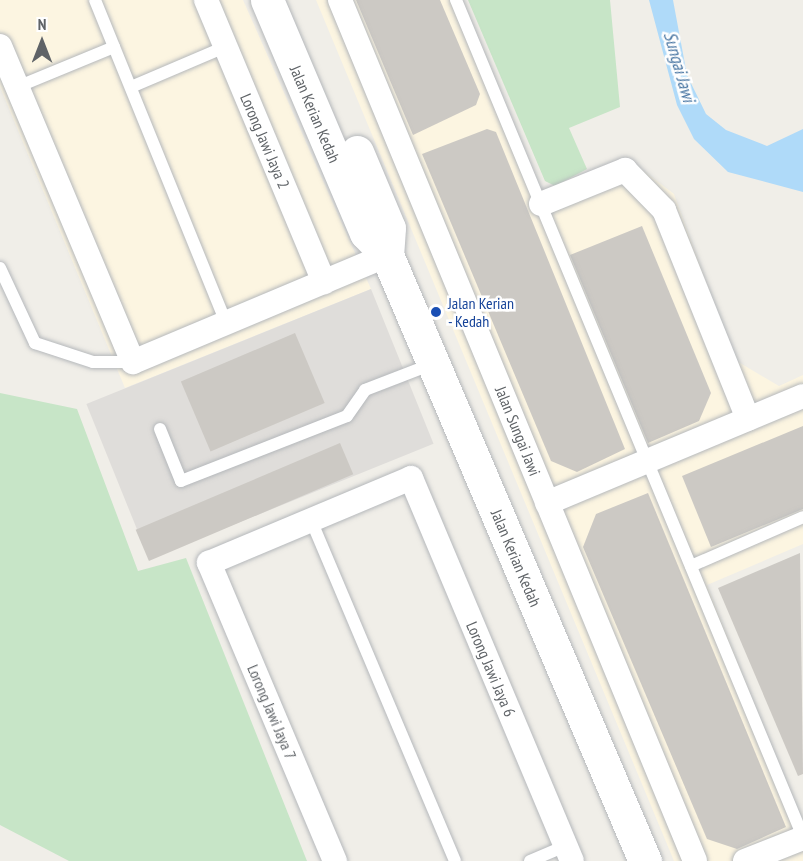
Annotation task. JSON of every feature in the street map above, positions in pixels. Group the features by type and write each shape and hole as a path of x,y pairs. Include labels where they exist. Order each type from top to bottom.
{"main road":[{"name":"Jalan Kerian Kedah","path":"267,0 366,233 387,255 645,861"},
{"name":"Jalan Kerian Kedah","path":"291,0 389,228 387,255"}],"street":[{"name":"Lorong Jawi Jaya 2","path":"206,0 324,282"},
{"name":"Jalan Sungai Jawi","path":"340,0 695,861"},
{"path":"0,46 132,362 387,255"},
{"path":"541,204 625,170 664,210 748,419"},
{"path":"548,503 803,396"},
{"name":"Lorong Jawi Jaya 6","path":"311,520 411,478 569,854"},
{"name":"Lorong Jawi Jaya 7","path":"311,520 209,563 335,861"},
{"path":"745,861 803,837"}],"lane":[{"path":"95,0 226,322"},
{"path":"456,0 803,837"},
{"path":"17,87 114,47"},
{"path":"130,87 225,47"},
{"path":"0,268 35,343 93,362 132,362"},
{"path":"160,429 181,482 347,416 365,390 433,363"},
{"path":"691,566 803,517"},
{"path":"311,520 455,861"},
{"path":"530,861 569,854"}],"shaded area":[{"path":"0,0 243,0 371,289 125,388 0,87"},
{"path":"316,0 456,0 540,196 627,158 674,194 735,360 779,386 803,375 803,544 707,585 803,825 803,861 674,861"},
{"path":"371,289 434,444 149,559 86,404"}],"green space":[{"path":"468,0 610,0 620,107 569,128 587,169 555,186 545,181"},
{"path":"0,393 77,409 138,571 186,558 307,861 69,861 0,825"}],"water":[{"name":"Sungai Jawi","path":"649,0 673,0 687,75 706,114 726,130 767,146 803,129 803,192 728,172 694,139 677,105"}],"building":[{"path":"356,0 440,0 480,94 476,105 413,135"},
{"path":"487,129 496,132 625,449 577,472 551,461 422,154"},
{"path":"642,226 711,393 699,421 648,443 570,255"},
{"path":"295,333 325,403 211,451 181,381"},
{"path":"803,426 803,509 711,547 682,476"},
{"path":"340,443 353,474 149,561 136,530"},
{"path":"648,493 786,827 737,849 707,839 583,547 596,514"},
{"path":"800,553 803,774 798,776 718,588"}],"place":[{"name":"Jalan Kerian - Kedah","path":"436,312"}]}
